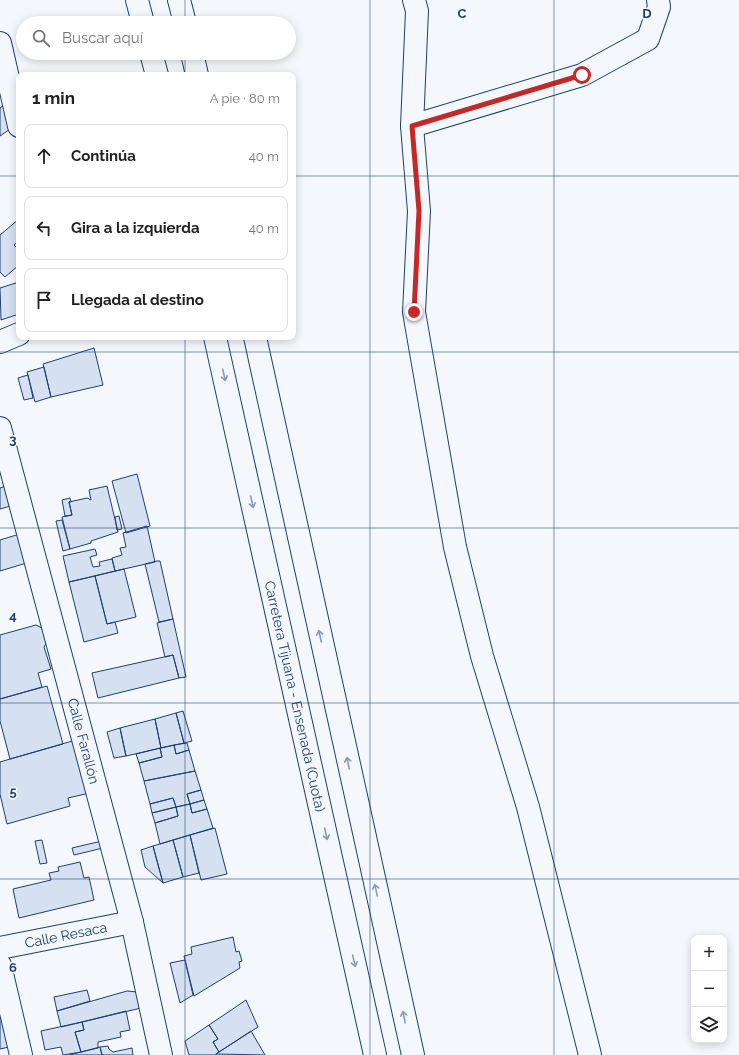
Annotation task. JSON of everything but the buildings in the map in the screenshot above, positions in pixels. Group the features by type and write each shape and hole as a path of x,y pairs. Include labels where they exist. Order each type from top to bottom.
{"main road":[{"path":"137,0 141,16"},
{"path":"179,0 183,16"},
{"path":"414,0 417,11 412,126 419,211 414,312 455,547 482,656 528,807 568,962 590,1055"},
{"path":"412,126 582,75 648,39 659,7 658,0"},
{"path":"0,43 16,113"},
{"path":"153,60 156,72"},
{"path":"194,60 196,72"},
{"path":"0,342 16,335"},
{"name":"Carretera Tijuana - Ensenada (Cuota)","path":"216,340 375,1055"},
{"path":"256,340 413,1055"},
{"name":"Calle Farallón","path":"0,428 132,922 161,1055"},
{"name":"Calle Resaca","path":"0,948 132,922"},
{"path":"0,965 21,1055"}],"route":[{"path":"414,312 419,211 412,126 582,75"}]}
